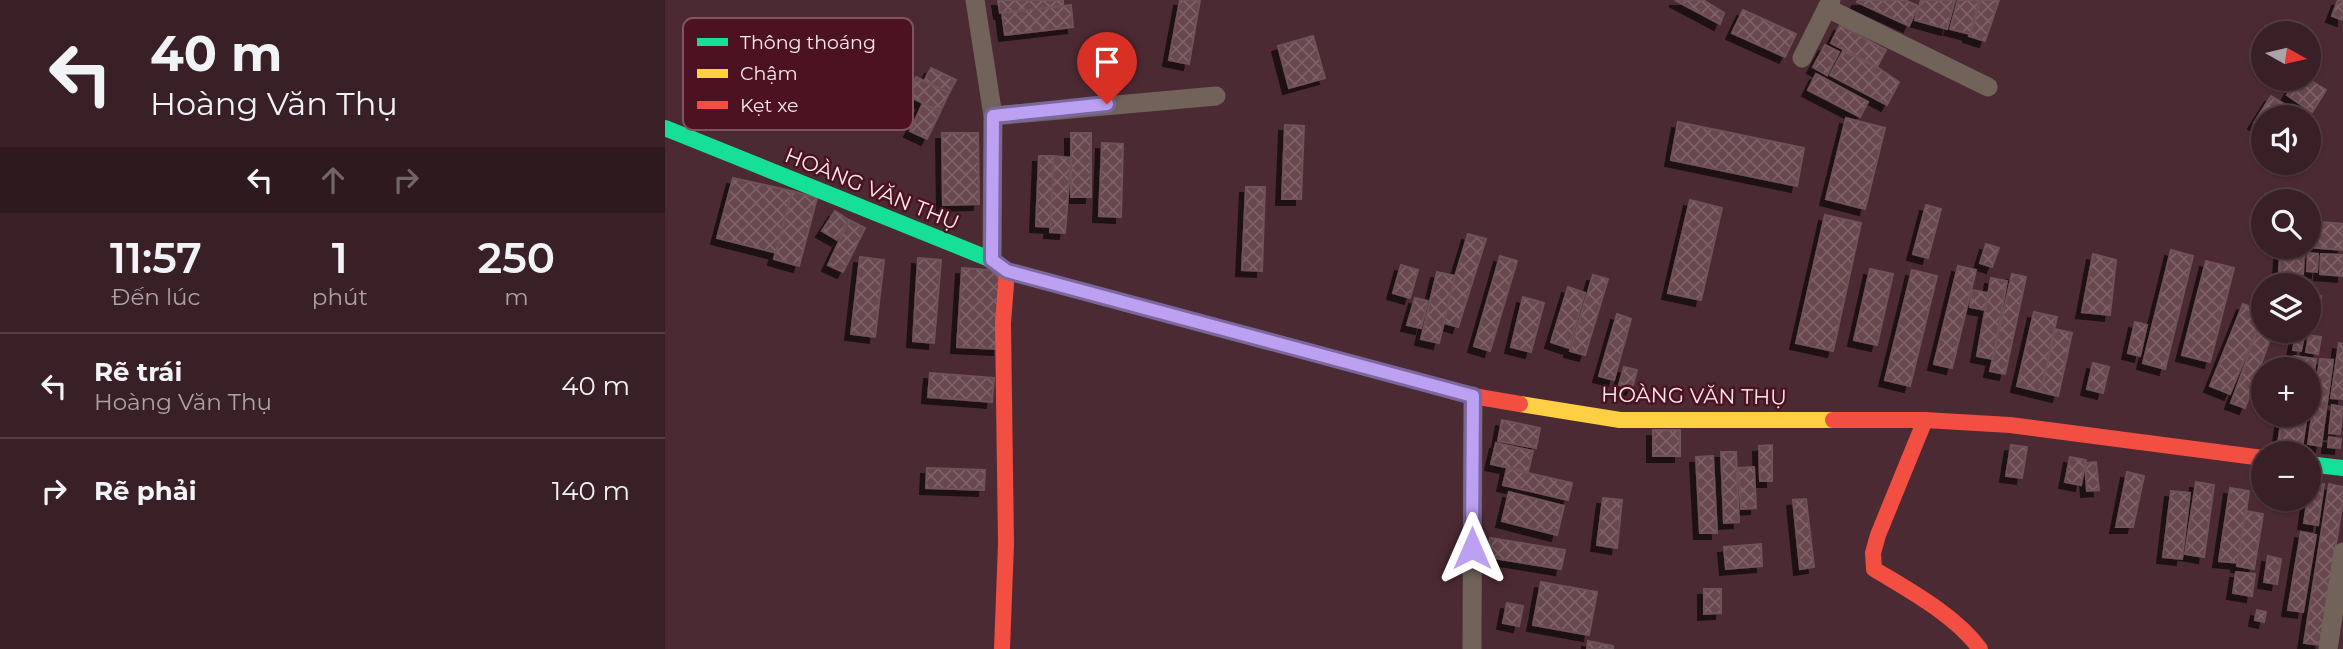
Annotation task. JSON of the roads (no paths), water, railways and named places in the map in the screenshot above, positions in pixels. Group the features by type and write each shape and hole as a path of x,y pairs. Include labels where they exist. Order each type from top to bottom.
{"main road":[{"name":"HOÀNG VĂN THỤ","path":"665,128 999,265 1473,396 1620,420 1925,420 2010,425 2251,456"},
{"path":"999,265 1003,323 1006,544 1002,649"},
{"path":"1925,420 1878,535 1873,553 1874,569 1920,597 1971,636 1980,649"},
{"path":"2321,465 2343,468"}],"street":[{"path":"975,0 993,116 999,265"},
{"path":"1802,58 1829,4 1988,87"},
{"path":"993,116 1216,96"},
{"path":"1472,649 1473,396"},
{"path":"2328,649 2343,552"}]}
